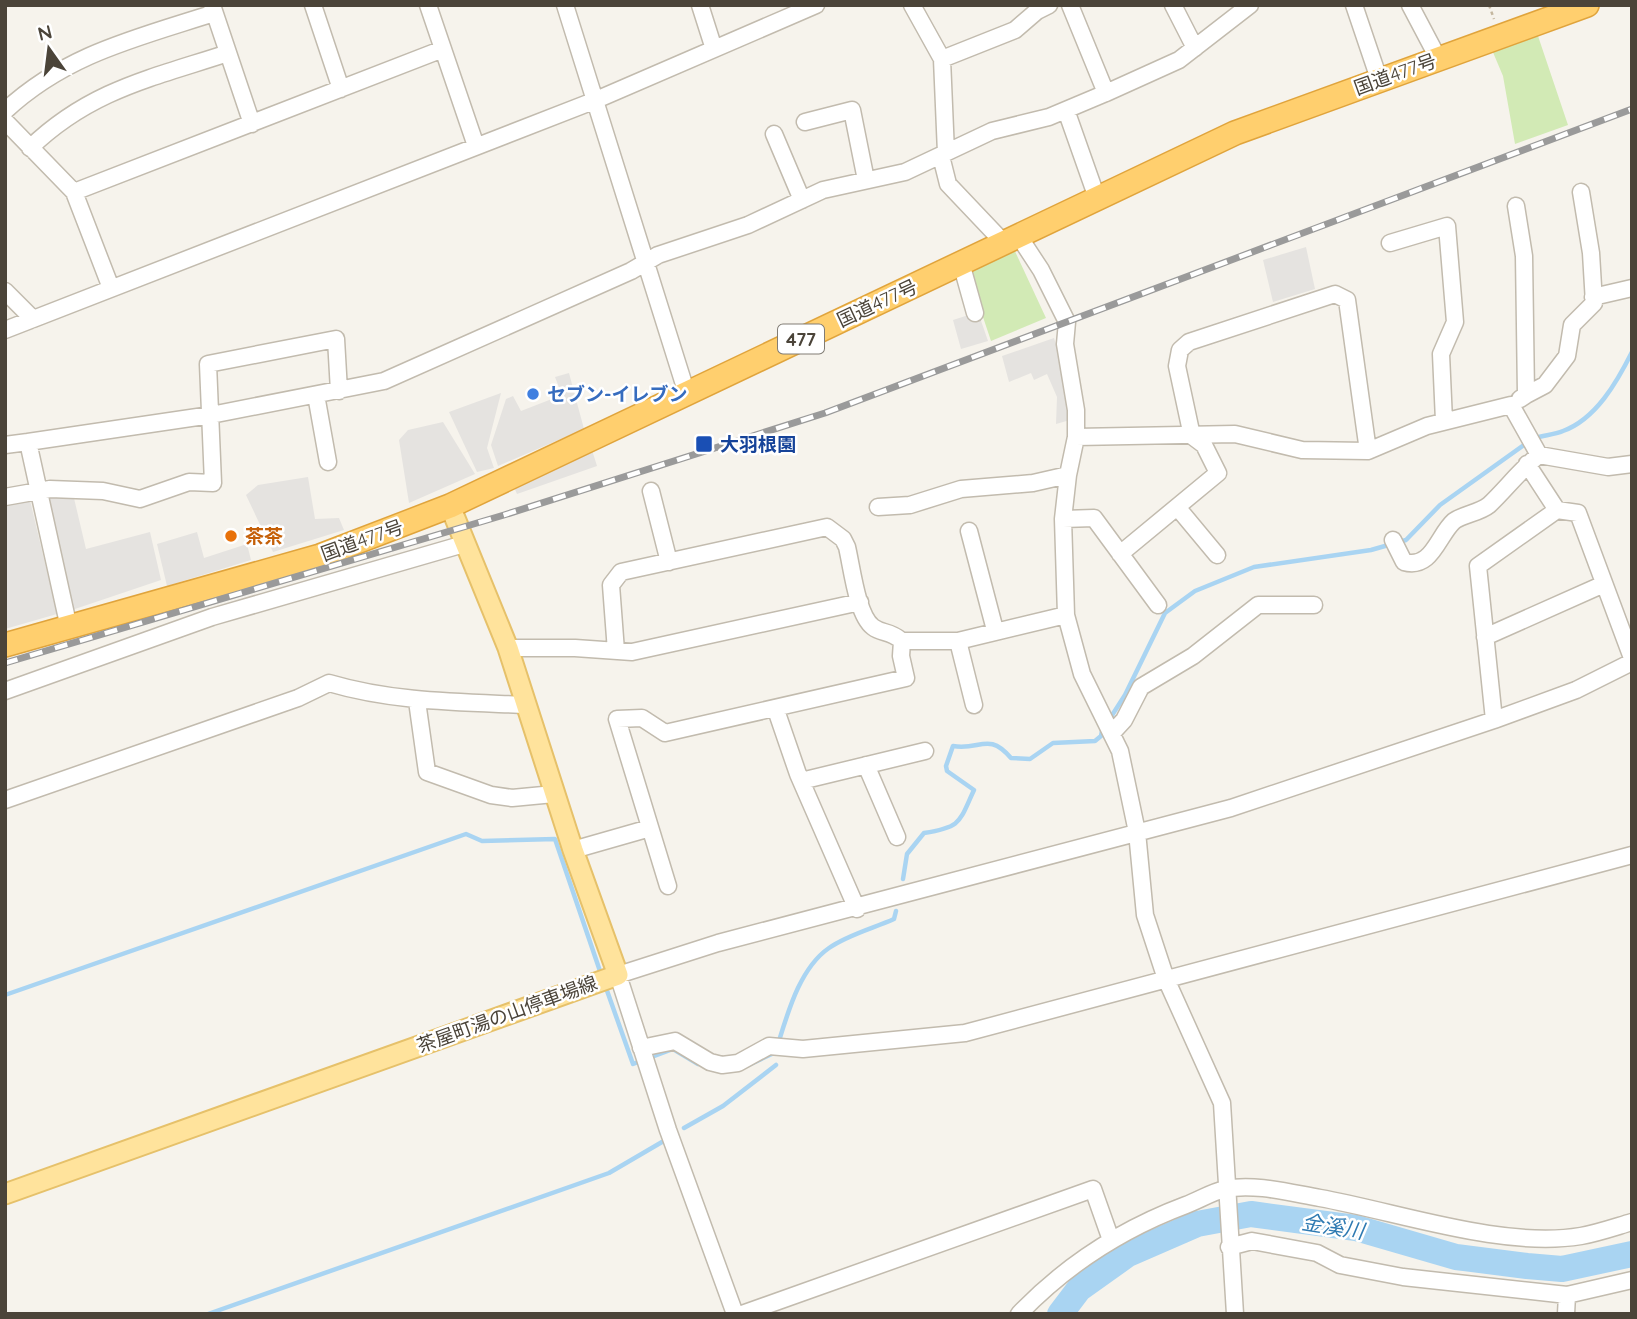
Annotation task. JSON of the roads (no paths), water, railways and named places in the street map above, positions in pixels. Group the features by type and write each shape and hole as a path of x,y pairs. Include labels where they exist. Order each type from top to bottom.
{"highway":[{"name":"国道477号","path":"5,645 320,556 450,506 1235,132 1587,5"}],"main road":[{"name":"茶屋町湯の山停車場線","path":"5,1194 615,975 508,648 450,506"}],"street":[{"path":"313,5 341,89"},
{"path":"428,5 475,146"},
{"path":"565,5 687,394"},
{"path":"700,5 714,49"},
{"path":"5,330 596,100 816,5"},
{"path":"912,5 942,60 943,155 948,184 1011,239 1041,270 1067,322 1065,344 1076,410 1076,438 1063,519 1066,615 1082,674 1120,751 1137,832 1145,915 1166,979 1222,1102 1235,1314"},
{"path":"942,60 1015,30 1027,18 1049,5"},
{"path":"1070,5 1106,93"},
{"path":"1173,5 1195,48"},
{"path":"1224,5 1233,21"},
{"path":"5,445 211,415 338,391 399,376 644,263 658,254 748,225 823,190 905,172 992,131 1066,110 1169,66 1233,21 1250,5"},
{"path":"1354,5 1378,79"},
{"path":"1410,5 1438,58"},
{"path":"5,111 33,87 69,63 213,9 252,124"},
{"path":"74,192 443,49"},
{"path":"30,148 65,117 98,97 229,53"},
{"path":"805,122 852,110 866,180"},
{"path":"1066,110 1097,198"},
{"path":"5,121 74,192 111,288"},
{"path":"774,134 802,200"},
{"path":"1076,438 1235,434 1318,452 1367,451 1444,421 1511,405 1545,385 1567,356 1572,325 1594,303 1591,253 1581,192"},
{"path":"1516,206 1524,256 1526,394"},
{"path":"1390,243 1447,226 1455,322 1441,354 1444,421"},
{"path":"961,263 975,313"},
{"path":"1593,297 1632,288"},
{"path":"5,290 33,319"},
{"path":"1120,554 1218,473 1204,445 1192,436 1177,366 1180,350 1206,335 1335,294 1347,300 1367,451"},
{"path":"5,496 37,490 103,491 140,499 189,482 213,483 208,364 336,339 338,391"},
{"path":"316,395 328,462"},
{"path":"1511,405 1526,431 1557,510"},
{"path":"28,442 69,628"},
{"path":"1534,456 1608,467 1632,464"},
{"path":"1395,546 1404,562 1420,562 1437,548 1453,522 1487,506 1534,456"},
{"path":"878,508 910,505 961,489 1033,483 1068,475"},
{"path":"651,491 668,562"},
{"path":"1177,507 1217,555"},
{"path":"735,1314 615,975 718,943 858,909 1231,808 1494,720 1576,690 1632,660 1578,513 1557,510 1478,566 1494,720"},
{"path":"1063,519 1094,518 1157,605"},
{"path":"616,651 611,585 621,572 827,527 843,539 847,547 864,620 876,630 891,631 902,641 958,641 1066,615"},
{"path":"969,531 995,630"},
{"path":"5,691 212,617 464,544"},
{"path":"1485,636 1604,584"},
{"path":"508,648 632,653 860,602"},
{"path":"1111,731 1124,720 1140,687 1193,656 1258,605 1314,605"},
{"path":"668,886 617,719 642,718 665,733 776,710 906,678 901,656 902,641"},
{"path":"958,641 974,705"},
{"path":"5,800 298,698 329,683 367,694 417,701 526,705"},
{"path":"417,701 427,772 491,795 512,798 554,794"},
{"path":"776,710 801,781 858,909"},
{"path":"801,781 925,751"},
{"path":"866,765 897,837"},
{"path":"573,850 650,828"},
{"path":"641,1049 675,1041 710,1062 722,1065 738,1063 769,1046 788,1047 965,1033 1632,855"},
{"path":"742,1314 1093,1189 1111,1240"},
{"path":"1019,1314 1069,1266 1111,1240 1149,1219 1226,1195 1275,1190 1375,1208 1450,1226 1552,1239 1581,1236 1632,1222"},
{"path":"1229,1244 1252,1241 1317,1253 1340,1265 1403,1277 1567,1295 1632,1280"},
{"path":"1566,1314 1567,1295"}],"waterway":[{"path":"1535,438 1563,431 1586,418 1612,387 1632,352"},
{"path":"1109,720 1125,695 1165,613 1195,591 1254,567 1371,550 1406,540 1440,505 1528,442"},
{"path":"903,879 907,854 924,833 946,828 958,821 974,790 947,771 946,766 953,746 996,745 1011,758 1030,759 1053,743 1095,741 1101,736 1103,726"},
{"path":"5,995 466,834 482,841 555,839 602,977"},
{"path":"778,1044 796,992 810,967 829,948 844,939 894,919 896,911"},
{"path":"605,985 633,1064 641,1061"},
{"path":"649,1058 673,1049 698,1064"},
{"path":"740,1069 776,1052"},
{"path":"684,1128 723,1106 776,1065"},
{"path":"208,1314 609,1173 662,1142"},
{"name":"金溪川","path":"1060,1314 1079,1289 1128,1254 1197,1224 1251,1214 1356,1228 1456,1257 1527,1266 1562,1269 1632,1254"}],"railway":[{"path":"5,663 504,515 825,413 1632,109"}],"place":[{"name":"セブン-イレブン","path":"533,394"},
{"name":"大羽根園","path":"704,444"},
{"name":"茶茶","path":"231,536"}]}
